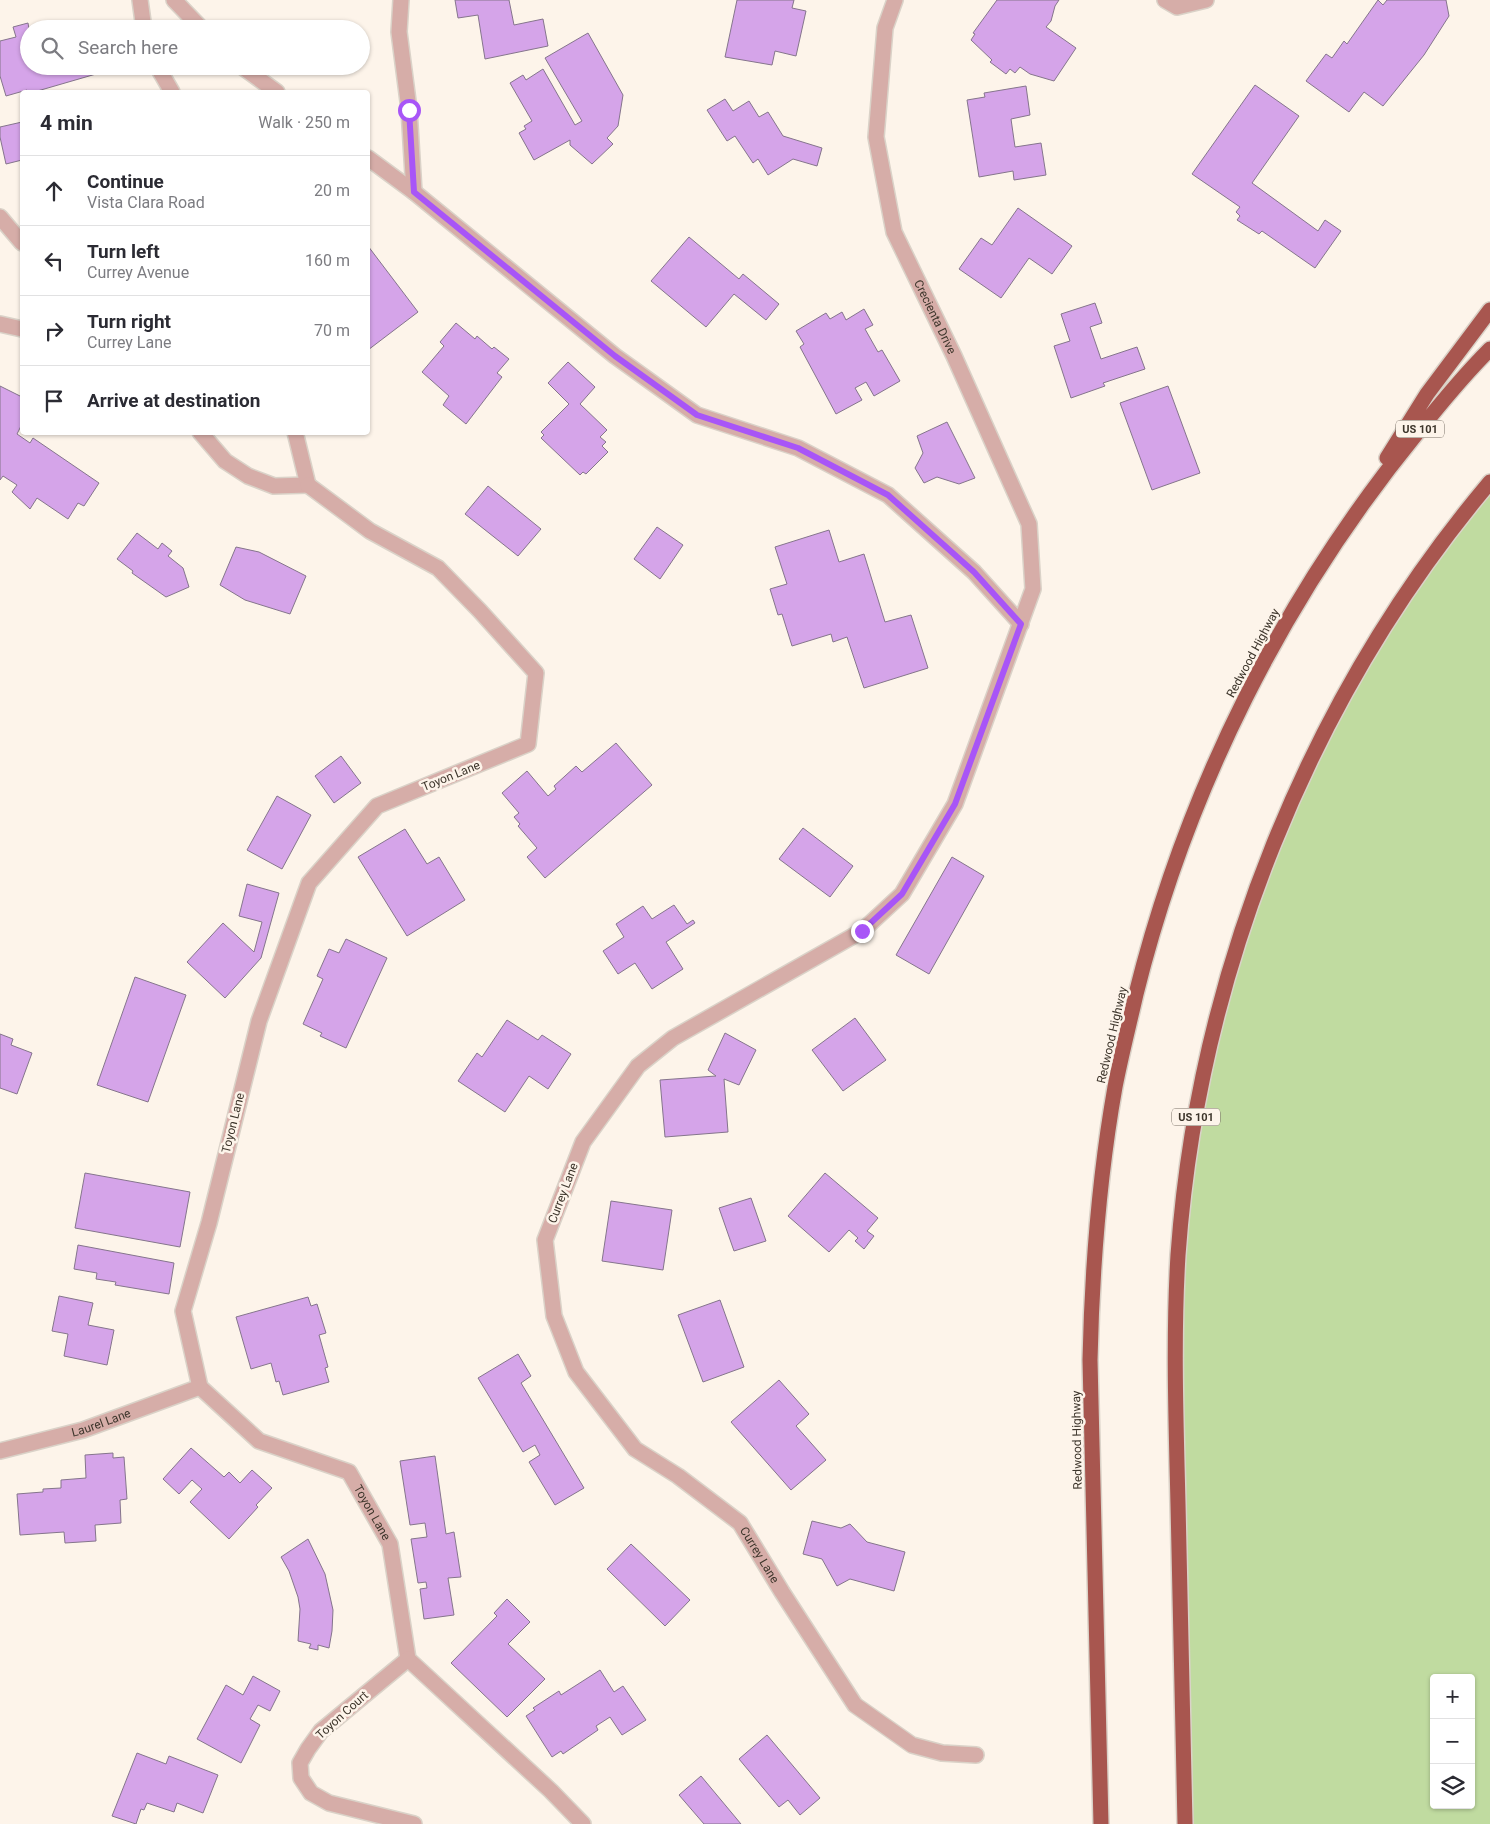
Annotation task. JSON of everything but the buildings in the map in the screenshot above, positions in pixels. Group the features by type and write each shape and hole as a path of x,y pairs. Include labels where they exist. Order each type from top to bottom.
{"highway":[{"path":"1355,514 1390,452 1427,394 1490,310"},
{"name":"Redwood Highway","path":"1101,1824 1090,1360 1092,1291 1096,1221 1116,1084 1147,949 1192,818 1248,692 1281,630 1355,514 1441,404 1490,349"},
{"name":"US 101","path":"1185,1824 1175,1324 1178,1253 1186,1184 1196,1115 1210,1047 1228,976 1248,912 1301,782 1332,719 1365,658 1402,600 1443,542 1490,482"}],"street":[{"path":"140,0 143,20"},
{"path":"174,0 193,20"},
{"path":"401,0 399,32 409,110 414,192"},
{"name":"Crecienta Drive","path":"895,0 885,28 876,137 894,232 954,356 1029,524 1033,589 1021,624"},
{"path":"1165,0 1177,7 1206,0"},
{"path":"162,75 171,90"},
{"path":"253,75 274,90"},
{"path":"370,159 414,192 615,356 697,415 798,448 888,495 974,572 1021,624"},
{"path":"0,217 20,241"},
{"path":"0,324 20,328"},
{"path":"203,435 225,461 248,476 274,486 308,485 295,435"},
{"name":"Toyon Lane","path":"308,485 370,531 438,568 536,673 528,744 377,806 308,883 259,1021 209,1223 183,1311 200,1387 259,1441 349,1472 390,1544 408,1659"},
{"name":"Currey Lane","path":"976,1756 942,1753 912,1745 855,1705 740,1524 678,1476 635,1449 576,1372 554,1316 545,1240 583,1142 638,1066 673,1038 862,931 902,894 955,804 1021,624"},
{"name":"Laurel Lane","path":"0,1451 83,1430 200,1387"},
{"path":"408,1659 551,1790 583,1824"},
{"name":"Toyon Court","path":"408,1659 321,1731 300,1763 301,1778 311,1793 329,1803 414,1824"}],"green space":[{"path":"1490,482 1490,1824 1185,1824 1178,1253 1228,976 1332,719"}],"route":[{"path":"409,110 414,192 615,356 697,415 798,448 888,495 974,572 1021,624 955,804 902,894 862,931"}]}
